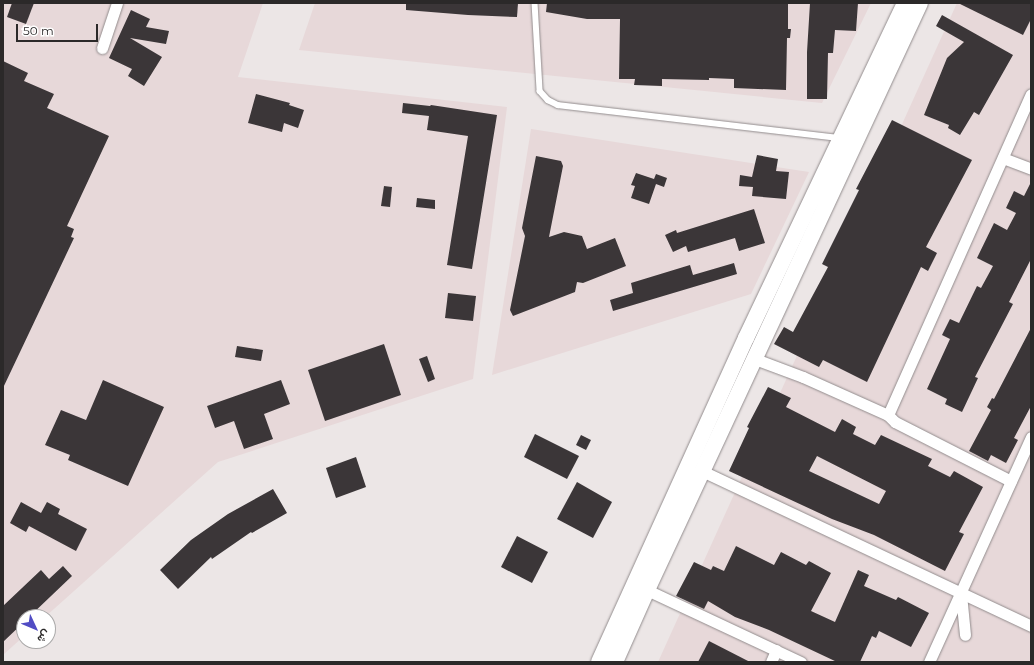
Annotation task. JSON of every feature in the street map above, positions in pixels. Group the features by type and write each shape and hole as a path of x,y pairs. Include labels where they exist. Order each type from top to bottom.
{"street":[{"path":"102,48 117,3"},
{"path":"599,662 746,338 905,3"},
{"path":"615,662 702,471 920,3"},
{"path":"888,415 1031,94"},
{"path":"1003,158 1031,169"},
{"path":"755,359 803,377 888,415 895,422 1011,481"},
{"path":"929,662 1031,437"},
{"path":"702,471 1031,626"},
{"path":"647,590 801,662"},
{"path":"960,593 965,635"},
{"path":"771,662 776,650"}],"lane":[{"path":"535,3 540,91 548,100 558,105 841,138"}],"shaded area":[{"path":"3,3 263,3 238,77 507,107 473,379 218,462 54,609 16,609 16,643 3,655"},
{"path":"315,3 871,3 822,103 299,50"},
{"path":"957,3 1031,3 1031,662 658,662"},
{"path":"531,129 809,172 751,294 492,375"}],"building":[{"path":"12,3 34,3 26,24 7,17"},
{"path":"406,3 518,3 517,17 406,10"},
{"path":"547,3 788,3 788,29 791,29 790,38 787,38 786,90 734,88 734,79 709,78 709,80 662,79 662,86 634,85 635,79 619,79 620,19 587,19 546,12"},
{"path":"810,3 858,3 856,31 835,30 833,53 828,53 827,99 807,99 807,52"},
{"path":"958,3 1031,3 1031,19 1023,35"},
{"path":"131,10 150,19 146,27 169,31 166,44 130,38 162,57 144,86 128,76 132,69 109,58"},
{"path":"942,15 1013,55 979,115 974,112 960,135 948,128 949,125 924,115 947,58 964,42 936,26"},
{"path":"3,61 28,73 24,81 54,94 47,108 109,136 67,226 74,229 71,237 74,238 3,388"},
{"path":"256,94 290,103 289,105 304,110 298,128 284,123 282,132 248,123"},
{"path":"403,103 431,105 497,115 472,269 447,265 468,136 427,130 429,116 402,113"},
{"path":"892,120 972,160 926,247 937,253 928,271 921,267 867,382 823,360 819,367 774,344 784,327 793,332 828,267 822,264 859,190 856,189"},
{"path":"757,155 778,159 776,171 789,172 786,199 752,196 753,187 739,186 740,175 752,177"},
{"path":"536,156 561,161 563,166 549,237 564,232 582,236 587,249 615,238 626,266 583,283 577,282 575,292 513,316 510,310 525,236 522,228"},
{"path":"636,173 654,179 656,174 667,178 664,187 656,184 649,204 631,198 635,186 631,185"},
{"path":"1031,182 1031,259 1009,302 1013,304 975,377 978,378 962,412 945,404 947,399 927,389 950,339 942,335 950,319 959,323 977,286 981,288 993,266 977,258 994,223 1007,230 1016,213 1006,208 1014,191 1024,196"},
{"path":"384,186 392,187 390,207 381,206"},
{"path":"417,198 435,200 435,209 416,207"},
{"path":"754,209 765,243 739,251 735,238 688,252 686,246 673,252 665,235 676,230 677,233"},
{"path":"734,263 737,274 613,311 610,300 633,293 631,283 690,265 693,275"},
{"path":"448,293 476,296 473,321 445,318"},
{"path":"1031,328 1031,406 1014,438 1018,440 1006,463 991,455 988,461 969,451 991,410 987,407 992,398 994,399"},
{"path":"384,344 401,395 325,421 308,370"},
{"path":"237,346 263,350 261,361 235,357"},
{"path":"427,356 435,379 428,382 419,359"},
{"path":"103,380 164,407 128,486 68,460 70,455 45,445 61,410 86,420"},
{"path":"281,380 290,404 264,414 273,439 244,449 234,421 215,428 207,406"},
{"path":"768,387 791,398 786,407 835,432 842,419 856,427 853,434 875,445 881,435 932,459 928,466 950,477 954,471 983,487 959,532 964,534 945,571 874,535 832,519 729,471 749,428 747,427","holes":["817,456 886,491 879,504 809,471"]},
{"path":"535,434 579,456 567,479 524,457"},
{"path":"581,435 591,440 586,450 576,445"},
{"path":"356,457 366,487 336,498 326,468"},
{"path":"577,482 612,502 593,538 557,519"},
{"path":"273,489 287,513 252,533 251,532 212,559 211,557 178,589 160,570 191,540 228,514"},
{"path":"21,502 41,513 47,502 60,509 58,514 87,529 76,551 29,526 26,532 10,523"},
{"path":"517,536 548,552 532,583 501,567"},
{"path":"736,546 774,565 781,552 806,565 809,561 831,573 811,611 835,622 858,570 869,575 864,586 896,600 898,597 929,613 911,647 879,631 876,638 872,636 860,662 837,662 769,630 735,617 708,601 704,609 676,596 694,562 711,570 713,566 724,571"},
{"path":"63,566 72,576 37,609 16,609 16,630 3,642 3,606 41,570 49,579"},
{"path":"709,641 750,662 698,662"}]}
